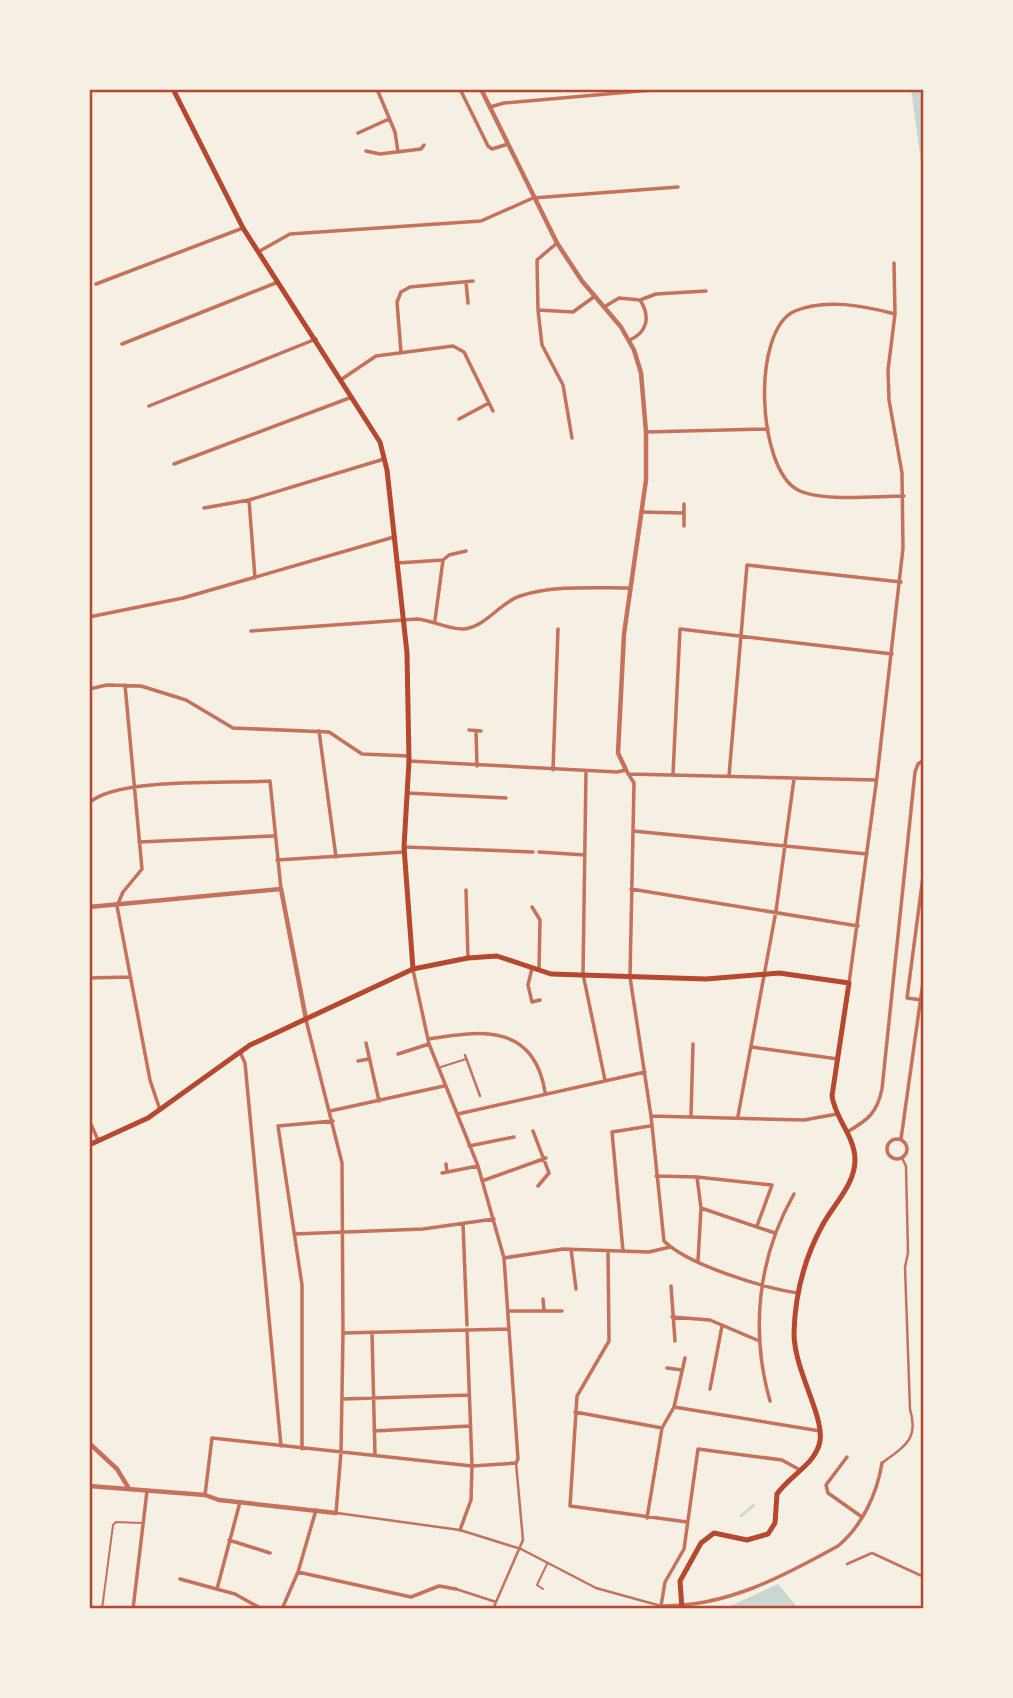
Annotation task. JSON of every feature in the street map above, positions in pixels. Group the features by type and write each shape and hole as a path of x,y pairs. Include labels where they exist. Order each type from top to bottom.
{"main road":[{"path":"173,89 243,228 380,442 404,621 409,758 404,849 413,970"},
{"path":"89,1145 160,1110 240,1051 413,970 468,958 497,956 551,974 706,979 799,974 849,983 832,1096 837,1114 853,1145 855,1167 815,1238 798,1293 796,1353 821,1431 817,1452 777,1494 775,1523 768,1534 747,1540 714,1533 701,1543 680,1581 682,1608"}],"street":[{"path":"377,89 389,118 398,152"},
{"path":"460,89 490,149 508,144"},
{"path":"481,89 557,243 630,340 643,386 646,480 629,588 618,753 634,783 630,977 651,1116 664,1241 670,1247 698,1261 763,1288 798,1293"},
{"path":"490,107 504,103 663,89"},
{"path":"358,133 389,118"},
{"path":"366,150 380,154 421,149 424,145"},
{"path":"258,252 290,234 481,221 496,217 533,198 678,187"},
{"path":"96,284 243,228"},
{"path":"557,243 537,260 538,310 542,345 563,386 572,438"},
{"path":"849,983 901,582 904,496 900,454 889,400 888,370 895,314 894,263"},
{"path":"401,352 397,302 401,292 410,287 473,281"},
{"path":"122,344 278,282"},
{"path":"466,282 468,303"},
{"path":"604,307 623,297 640,300 656,294 706,290"},
{"path":"538,310 573,312 595,296"},
{"path":"630,340 642,333 645,326 645,308 640,300"},
{"path":"895,314 865,306 822,305 793,311 776,330 766,364 768,429 779,470 798,490 812,495 904,496"},
{"path":"149,406 316,339"},
{"path":"342,379 376,356 459,347 492,411"},
{"path":"174,464 353,396"},
{"path":"460,419 489,403"},
{"path":"646,432 768,429"},
{"path":"204,508 249,500 384,459"},
{"path":"249,500 255,579"},
{"path":"684,504 684,526"},
{"path":"642,512 684,513"},
{"path":"89,617 183,598 394,537"},
{"path":"396,563 443,560 449,555 466,551"},
{"path":"435,620 443,560"},
{"path":"729,776 747,565 901,582"},
{"path":"251,631 435,620 461,629 478,626 506,603 530,593 629,588"},
{"path":"554,770 558,629"},
{"path":"673,774 680,629 892,654"},
{"path":"89,689 125,685 173,694 233,728 319,731 335,735 362,754 477,766 554,770 876,780"},
{"path":"125,685 142,869 123,891 117,906 150,1083 160,1110"},
{"path":"469,730 479,731 477,766"},
{"path":"319,731 336,857"},
{"path":"847,1132 870,1118 878,1108 882,1089 915,772 918,764 924,760"},
{"path":"586,771 583,974 605,1080"},
{"path":"738,1116 776,911 794,779"},
{"path":"89,803 101,793 134,786 270,781 273,836 281,890 306,1020 342,1163 341,1452 335,1513"},
{"path":"407,793 506,797"},
{"path":"633,831 867,854"},
{"path":"138,842 273,836"},
{"path":"276,860 336,857 404,849 585,855"},
{"path":"921,1000 907,999 921,869 924,869"},
{"path":"631,888 858,926"},
{"path":"89,907 281,890"},
{"path":"466,890 468,958"},
{"path":"532,907 540,920 539,970"},
{"path":"532,967 528,985 532,1002 540,1000"},
{"path":"413,970 429,1042 478,1166 495,1219 503,1258 523,1540 493,1609"},
{"path":"902,1158 908,1150 901,1139 924,975"},
{"path":"89,978 129,978"},
{"path":"398,1054 429,1042 474,1033 506,1036 527,1049 535,1058 545,1092"},
{"path":"366,1043 379,1101"},
{"path":"691,1115 693,1044"},
{"path":"751,1047 838,1059"},
{"path":"240,1051 245,1063 281,1446"},
{"path":"466,1057 480,1096"},
{"path":"358,1061 369,1059"},
{"path":"458,1114 545,1092 645,1072"},
{"path":"330,1111 445,1086"},
{"path":"651,1116 738,1116 804,1120 837,1114"},
{"path":"89,1119 99,1142"},
{"path":"302,1449 302,1285 278,1126 332,1121"},
{"path":"623,1251 612,1132 651,1126"},
{"path":"533,1131 546,1158 549,1173 538,1186"},
{"path":"469,1146 514,1137"},
{"path":"901,1139 891,1140 887,1149 892,1158 902,1158"},
{"path":"482,1181 546,1158"},
{"path":"89,1486 205,1495 240,1502 460,1530 521,1549 596,1588 661,1606 682,1608 735,1596 796,1569 838,1546 852,1534 879,1481 882,1463 911,1439 915,1425 910,1409 905,1267 908,1253 906,1166 902,1158"},
{"path":"446,1164 445,1173 478,1166"},
{"path":"656,1176 697,1177 772,1185 757,1226"},
{"path":"697,1177 701,1208 698,1261"},
{"path":"770,1401 757,1340 765,1263 775,1233 794,1194"},
{"path":"701,1208 775,1233"},
{"path":"294,1234 343,1234 495,1219"},
{"path":"460,1530 471,1500 472,1466 464,1224"},
{"path":"503,1258 571,1249 661,1251 670,1247"},
{"path":"571,1249 576,1289"},
{"path":"608,1251 609,1341 577,1396 570,1506 687,1522"},
{"path":"671,1286 675,1341"},
{"path":"543,1299 544,1311"},
{"path":"508,1311 562,1311"},
{"path":"672,1317 699,1318 757,1340"},
{"path":"710,1389 722,1325"},
{"path":"343,1333 467,1327 509,1329"},
{"path":"372,1333 375,1455"},
{"path":"647,1518 662,1428 674,1407 685,1358"},
{"path":"667,1368 682,1370"},
{"path":"342,1399 470,1395"},
{"path":"674,1407 821,1431"},
{"path":"574,1412 662,1428"},
{"path":"374,1430 470,1426"},
{"path":"205,1495 212,1438 472,1466 516,1463"},
{"path":"89,1443 117,1469 128,1487"},
{"path":"661,1606 665,1582 684,1549 698,1449 782,1460 800,1470"},
{"path":"847,1457 825,1485 828,1493 862,1517"},
{"path":"133,1609 148,1489"},
{"path":"217,1589 240,1502"},
{"path":"282,1609 298,1572 316,1510"},
{"path":"229,1540 270,1553"},
{"path":"847,1564 872,1553 924,1577"},
{"path":"298,1572 411,1597 439,1586 496,1602"},
{"path":"180,1579 235,1594 261,1609"}],"lane":[{"path":"438,1068 466,1057"},
{"path":"102,1609 113,1525 116,1522 143,1523"},
{"path":"542,1589 537,1585 547,1563"}],"shaded area":[{"path":"911,89 924,89 924,184"},
{"path":"778,1584 799,1609 724,1609"}],"waterway":[{"path":"741,1516 754,1505"}]}
